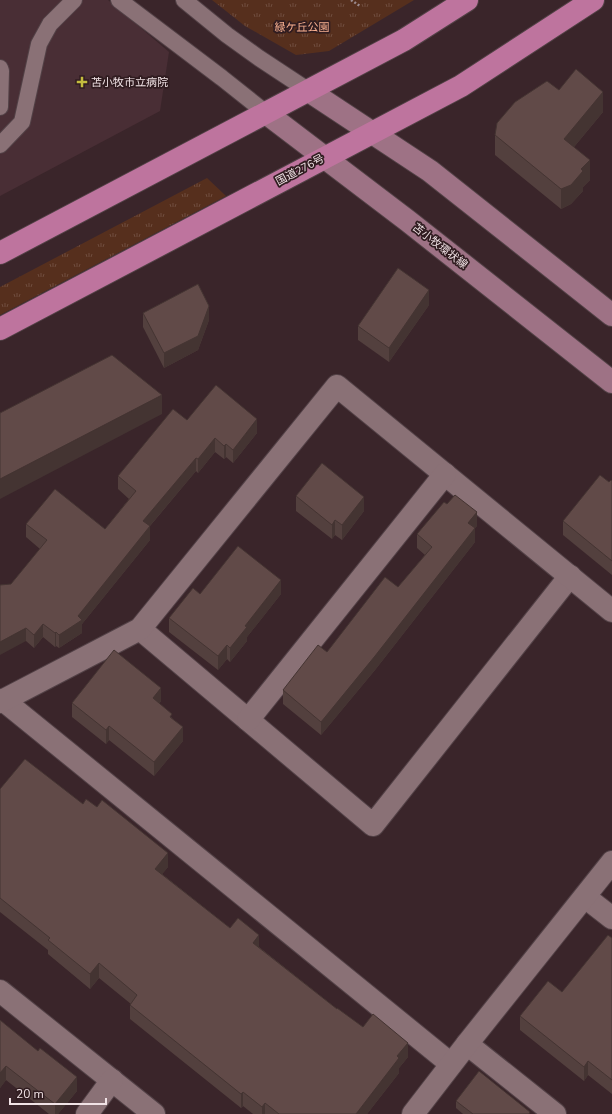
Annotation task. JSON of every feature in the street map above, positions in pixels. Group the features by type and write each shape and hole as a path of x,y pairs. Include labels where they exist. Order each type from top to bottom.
{"highway":[{"path":"0,253 404,40 467,0"},
{"name":"国道276号","path":"0,329 461,86 593,0"}],"main road":[{"path":"309,91 430,171 612,315"},
{"name":"苫小牧環状線","path":"266,113 408,221 612,382"}],"street":[{"path":"451,1064 2,701 140,629 336,386 612,611"},
{"path":"248,720 444,474"},
{"path":"140,629 373,825 570,576"},
{"path":"413,1114 612,862"},
{"path":"585,896 612,918"},
{"path":"0,990 154,1114"},
{"path":"467,1044 555,1114"},
{"path":"87,1114 112,1080"}],"lane":[{"path":"0,145 22,122 39,44 50,24 74,0"},
{"path":"119,0 266,113"},
{"path":"184,0 259,58 309,91"},
{"path":"0,68 0,107"}],"path":[{"path":"352,0 360,6"}],"shaded area":[{"name":"苫小牧市立病院","path":"0,0 108,0 169,52 160,111 0,196"}],"green space":[{"name":"緑ケ丘公園","path":"212,0 414,0 329,51 296,55 245,26"},
{"path":"207,178 226,196 0,315 0,287"}],"building":[{"path":"576,69 603,92 564,139 590,160 581,169 583,171 571,185 561,189 495,135 497,123 515,102 547,81 559,90"},
{"path":"398,268 429,290 389,348 358,326"},
{"path":"198,284 209,306 198,336 164,353 143,313"},
{"path":"112,355 162,395 0,479 0,413"},
{"path":"216,385 257,419 233,450 226,444 224,446 215,438 198,459 196,458 143,521 150,526 78,616 82,620 59,635 43,624 34,635 26,628 0,642 0,585 11,584 47,540 26,524 55,489 105,529 136,491 118,476 173,409 187,420"},
{"path":"322,463 364,497 342,525 335,520 332,525 296,496"},
{"path":"600,475 609,482 611,480 612,481 612,561 563,521"},
{"path":"455,495 477,512 468,523 475,528 375,656 321,722 283,690 318,645 327,652 385,577 398,587 432,547 417,534 444,502 447,504"},
{"path":"238,546 281,580 230,648 227,645 218,656 169,618 193,588 200,594"},
{"path":"114,650 161,688 153,698 172,714 170,717 183,727 154,762 109,726 106,730 72,703"},
{"path":"25,759 83,804 86,799 97,807 102,800 168,853 155,869 230,928 238,918 259,935 253,943 337,1009 363,1027 373,1014 408,1043 397,1056 399,1058 356,1114 279,1114 265,1103 262,1107 243,1092 241,1094 130,1005 137,995 99,963 90,974 48,940 50,938 0,898 0,789"},
{"path":"608,935 612,938 612,1080 588,1061 584,1067 520,1016 548,981 562,992"},
{"path":"0,1020 38,1051 40,1048 77,1077 55,1104 6,1066 0,1073"},
{"path":"479,1071 530,1112 529,1114 473,1114 456,1101"}],"place":[{"name":"苫小牧市立病院","path":"82,82"}]}
